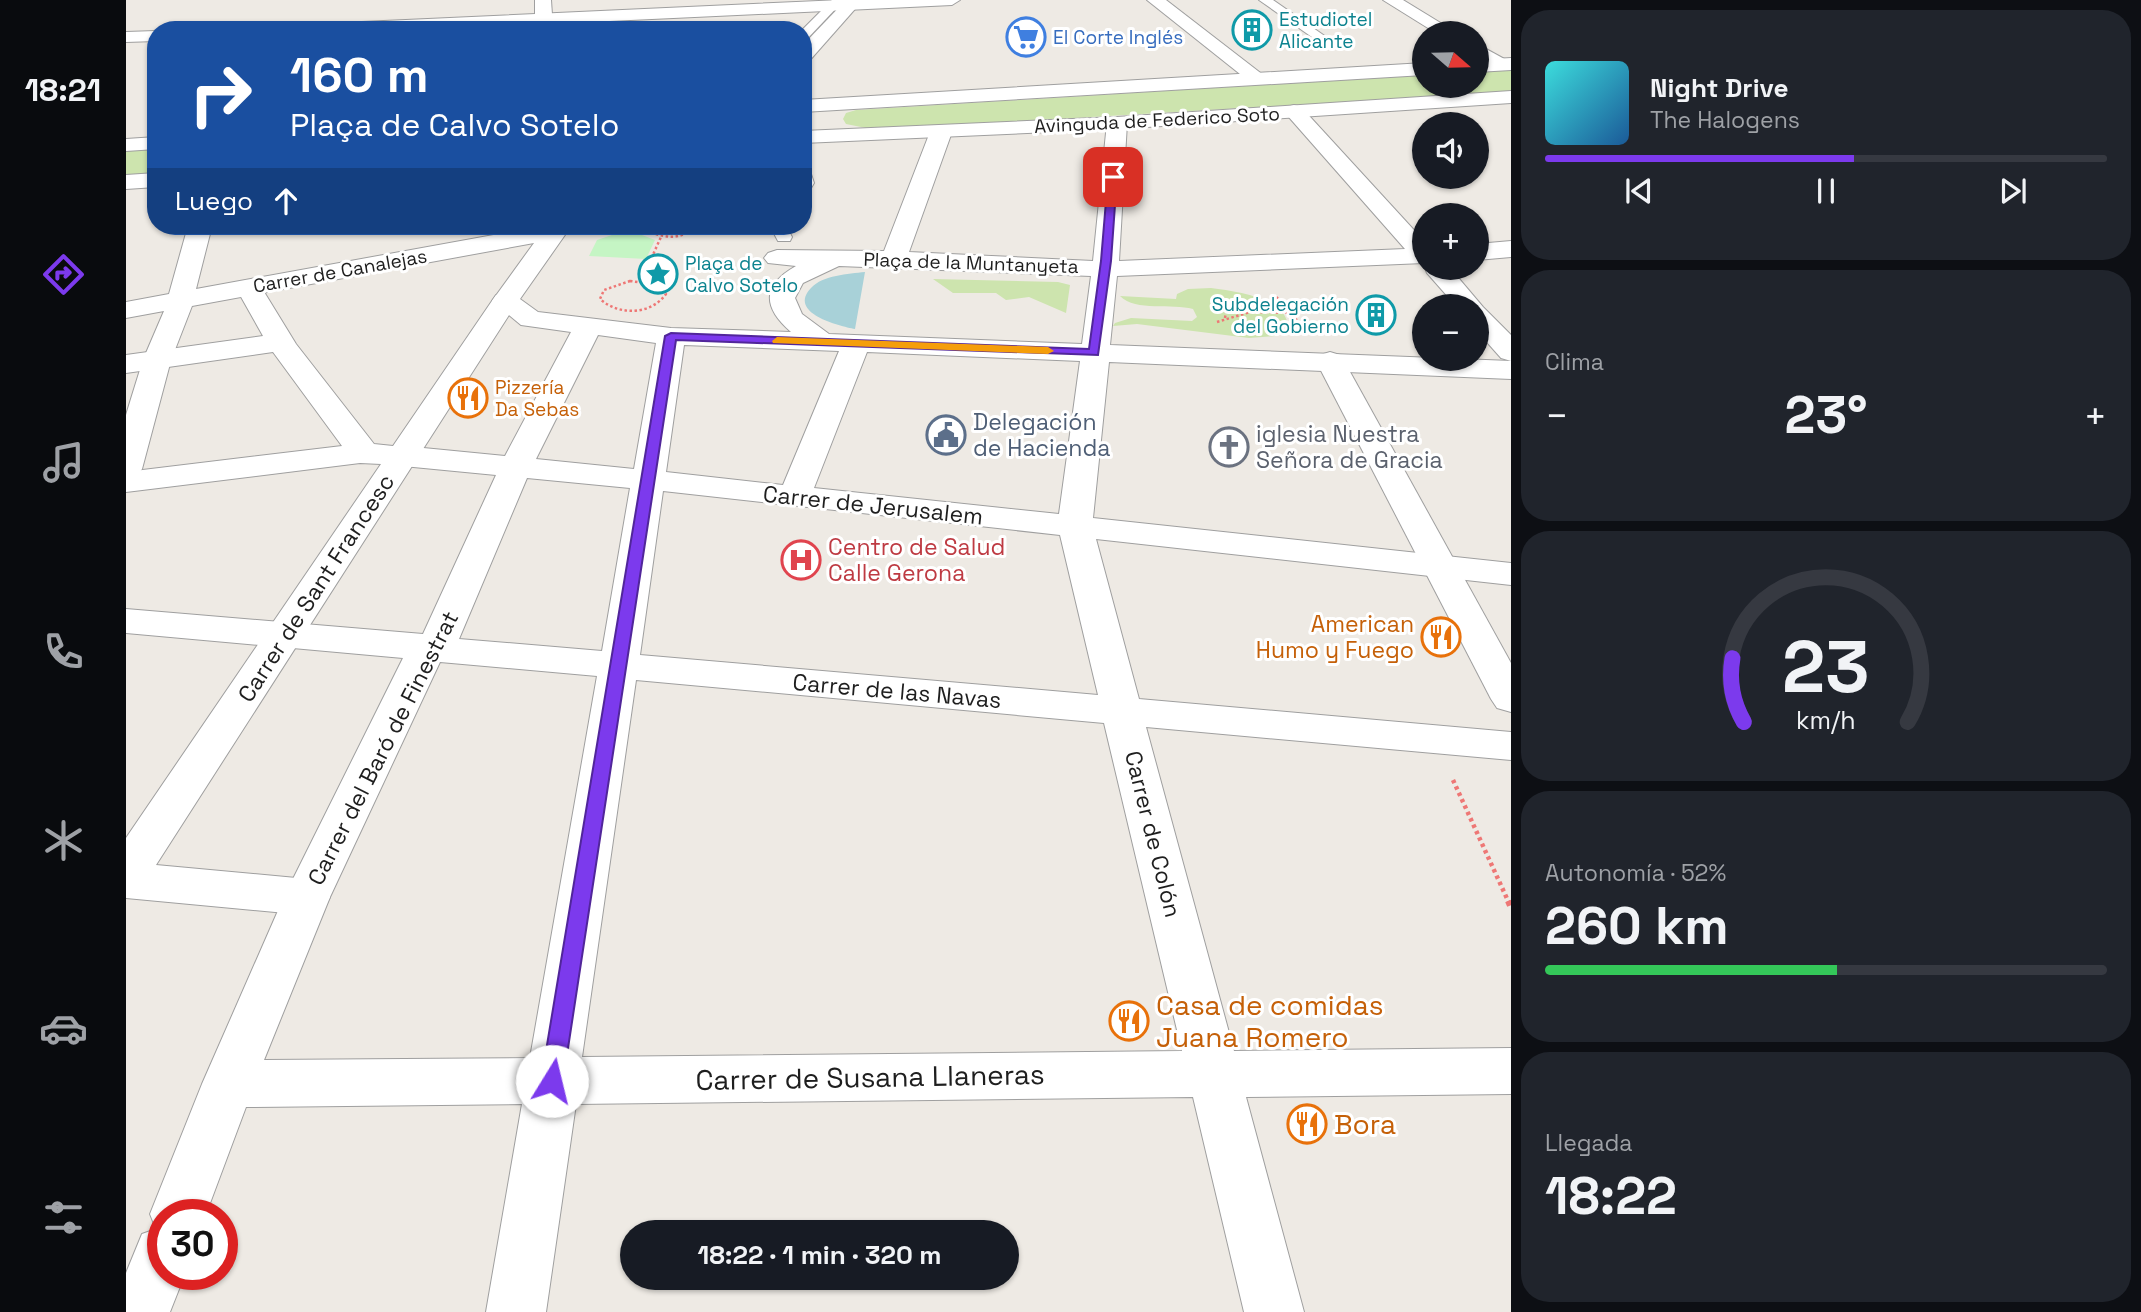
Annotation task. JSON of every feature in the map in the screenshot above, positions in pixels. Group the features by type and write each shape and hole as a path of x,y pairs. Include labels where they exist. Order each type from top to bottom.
{"street":[{"path":"543,0 544,21"},
{"path":"622,15 642,0"},
{"path":"570,21 622,15 952,0"},
{"path":"1155,0 1257,78"},
{"path":"1391,0 1427,21"},
{"path":"812,44 844,3"},
{"path":"317,21 320,11"},
{"path":"126,37 147,36"},
{"path":"1489,56 1506,64"},
{"name":"Avinguda de Federico Soto","path":"812,105 1412,70"},
{"name":"Avinguda de Federico Soto","path":"812,137 1117,123 1511,97"},
{"path":"1294,111 1412,242"},
{"path":"1105,269 1117,123"},
{"path":"894,259 941,132"},
{"path":"126,145 147,144"},
{"path":"126,182 147,181"},
{"path":"126,469 157,360 179,301 197,235"},
{"name":"Carrer de Canalejas","path":"126,310 524,235"},
{"path":"551,235 505,301 531,320 671,336 753,320 826,344 1094,352 1511,370"},
{"path":"753,320 782,236"},
{"name":"Plaça de la Muntanyeta","path":"782,236 837,258"},
{"path":"1489,251 1511,249"},
{"name":"Plaça de la Muntanyeta","path":"826,344 789,319 781,304 781,291 791,279 810,267 837,258 1105,269 1412,256"},
{"name":"Plaça de la Muntanyeta","path":"1094,352 1105,269"},
{"path":"1447,280 1459,294"},
{"path":"248,288 283,342 362,449 360,453"},
{"name":"Carrer de Sant Francesc","path":"126,877 505,301"},
{"name":"Carrer del Baró de Finestrat","path":"184,1199 228,1084 307,897 428,648 439,641 515,468 588,327"},
{"path":"1489,327 1511,352"},
{"path":"516,1312 671,336"},
{"path":"126,364 283,342"},
{"path":"794,497 856,344"},
{"name":"Carrer de Colón","path":"1094,352 1075,526 1274,1312"},
{"path":"1330,361 1511,699"},
{"name":"Carrer de Jerusalem","path":"126,482 360,453 1511,573"},
{"name":"Carrer de las Navas","path":"126,621 1511,746"},
{"path":"126,877 307,897"},
{"name":"Carrer de Susana Llaneras","path":"228,1084 1511,1071"},
{"path":"140,1312 149,1290"}],"lane":[{"path":"1265,0 1323,39"},
{"path":"812,29 844,3"}],"path":[{"path":"658,235 683,235"},
{"path":"641,281 662,237"},
{"path":"1226,317 1225,310 1229,302 1238,297"},
{"path":"1212,324 1226,317 1260,312 1285,316"},
{"path":"1449,769 1511,908"}],"green space":[{"path":"1511,70 1511,92 1489,93 1489,71"},
{"path":"1412,76 1412,98 876,130 846,124 843,119 846,113 856,110"},
{"path":"147,150 147,175 126,176 126,151"},
{"path":"612,235 642,235 655,240 646,259 589,256 597,240"},
{"path":"933,279 1058,282 1070,285 1066,313 1029,297 1006,300 996,293 953,293"},
{"path":"1211,288 1248,295 1267,302 1282,312 1290,327 1275,336 1249,338 1137,324 1113,326 1131,318 1192,321 1197,317 1193,309 1145,306 1120,296 1176,299 1177,294 1188,289"}],"water":[{"path":"865,272 855,329 818,317 806,305 805,297 811,288 822,280"}],"slow traffic":[{"path":"777,341 1048,351"}],"place":[{"name":"Estudiotel Alicante","path":"1252,30"},
{"name":"El Corte Inglés","path":"1026,37"},
{"name":"Plaça de Calvo Sotelo","path":"658,274"},
{"name":"Subdelegación del Gobierno","path":"1376,315"},
{"name":"Pizzería Da Sebas","path":"468,398"},
{"name":"Delegación de Hacienda","path":"946,435"},
{"name":"iglesia Nuestra Señora de Gracia","path":"1229,447"},
{"name":"Centro de Salud Calle Gerona","path":"801,560"},
{"name":"American Humo y Fuego","path":"1441,637"},
{"name":"Casa de comidas Juana Romero","path":"1129,1021"},
{"name":"Bora","path":"1307,1124"}],"route":[{"path":"552,1081 671,336 826,344 1094,352 1106,261 1113,177"}]}
